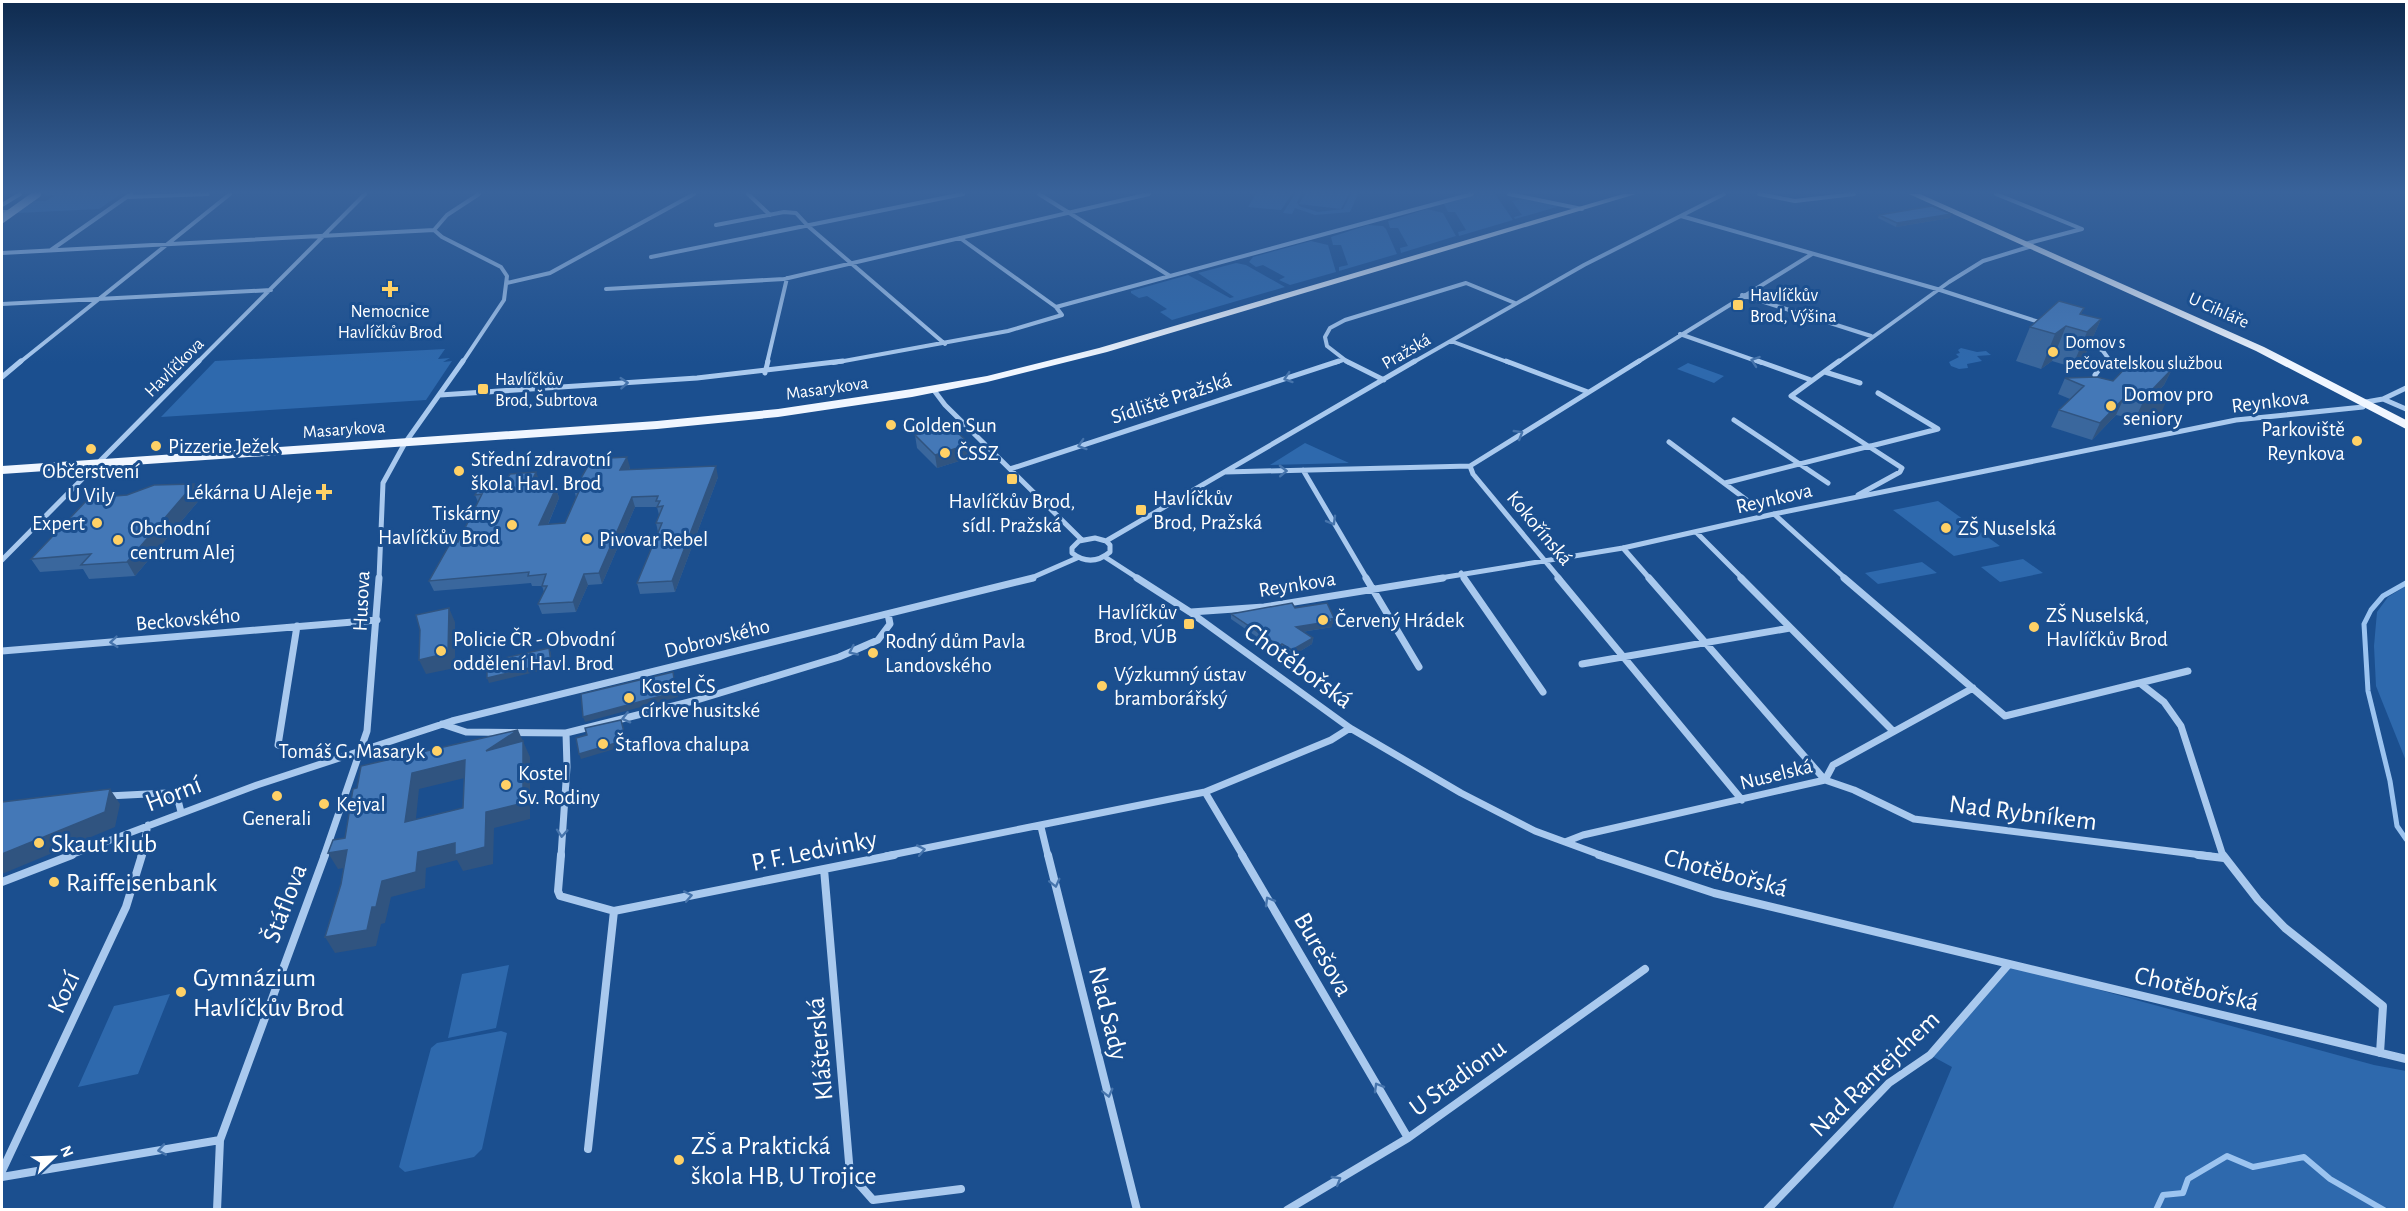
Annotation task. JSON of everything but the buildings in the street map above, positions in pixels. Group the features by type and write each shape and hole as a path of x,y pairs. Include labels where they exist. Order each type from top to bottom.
{"main road":[{"name":"Masarykova","path":"2,470 748,417 933,389 1006,375 1103,350 1441,251"},
{"name":"U Cihláře","path":"2040,251 2240,339 2406,425"}],"street":[{"path":"2,253 42,251"},
{"path":"2,377 161,251"},
{"name":"Havlíčkova","path":"2,560 311,251"},
{"path":"469,251 501,267 507,276 507,283 550,273 591,251"},
{"path":"651,257 685,251"},
{"path":"836,251 945,344"},
{"path":"606,289 787,278 908,251"},
{"path":"440,395 765,373 834,364 945,344 1062,315 1056,307 977,251"},
{"path":"1129,251 1170,276"},
{"path":"1056,307 1264,251"},
{"name":"Pražská","path":"1106,541 1515,303 1615,251"},
{"path":"1800,251 1937,289 2046,324"},
{"path":"1852,498 1900,472 1902,468 1791,396 1937,289 1983,261 2012,251"},
{"path":"1225,472 1470,466 1742,295 1812,254"},
{"path":"765,373 787,278"},
{"name":"Husova","path":"362,749 367,731 377,620 383,483 405,443 504,300 507,283"},
{"path":"1384,380 1343,360 1329,347 1324,338 1328,329 1345,320 1466,283 1515,303"},
{"path":"2,304 272,290"},
{"path":"1742,295 1871,336"},
{"path":"1680,334 1811,380"},
{"path":"2082,339 2103,351 2108,358 2096,375"},
{"path":"1451,341 1588,392"},
{"name":"Sídliště Pražská","path":"1010,469 1343,360"},
{"path":"1825,372 1860,383"},
{"name":"Reynkova","path":"1190,612 1264,606 1623,548 1774,514 2236,420 2364,404 2383,399 2406,388"},
{"path":"933,389 945,405 1068,523 1082,540"},
{"path":"1725,483 1938,429 1878,393"},
{"path":"2383,399 2406,409"},
{"path":"1734,420 1828,483"},
{"path":"1669,442 1748,501"},
{"name":"Kokořínská","path":"1470,466 1473,474 1742,800"},
{"path":"1303,470 1419,667"},
{"path":"1774,514 1826,562 2005,716 2188,672"},
{"path":"1697,533 1893,731"},
{"path":"1095,538 1106,541 1111,548 1105,557 1091,560 1077,558 1072,553 1072,548 1082,540 1095,538"},
{"path":"1623,548 1825,780"},
{"name":"Chotěbořská","path":"1105,557 1190,612 1350,728 1461,793 1535,831 1638,869 1714,893 2406,1059"},
{"name":"Dobrovského","path":"362,749 518,703 1028,580 1077,558"},
{"path":"1461,573 1543,692"},
{"path":"442,724 466,732 566,733 697,700 839,657 878,640 890,624 888,614"},
{"name":"Beckovského","path":"2,651 377,620"},
{"path":"278,745 297,626"},
{"path":"1582,664 1791,628"},
{"path":"2141,684 2164,702 2181,726 2224,858 2258,900 2285,927 2383,1006 2379,1053"},
{"name":"Nuselská","path":"1564,842 1583,835 1825,780 1833,765 1973,688"},
{"name":"P. F. Ledvinky","path":"566,733 567,767 558,891 565,899 615,911 1041,827 1205,792 1331,740 1350,728"},
{"name":"Horní","path":"2,882 181,812 362,749"},
{"name":"Štáflova","path":"217,1209 220,1140 362,749"},
{"name":"Nad Rybníkem","path":"1825,780 1854,790 1914,819 2224,858"},
{"path":"98,797 167,792 176,796 180,802 181,812"},
{"name":"Burešova","path":"1205,792 1408,1138"},
{"name":"Kozí","path":"2,1171 126,907 144,848 148,825"},
{"name":"Nad Sady","path":"1041,827 1137,1209"},
{"name":"Klášterská","path":"824,869 850,1174 873,1200 961,1189"},
{"path":"588,1149 615,911"},
{"name":"Nad Rantejchem","path":"1767,1209 1889,1083 1930,1055 2008,965"},
{"name":"U Stadionu","path":"1287,1209 1408,1138 1645,969"},
{"path":"2,1177 220,1140"}],"shaded area":[{"path":"1277,251 1330,251 1336,272 1290,285 1279,280 1285,277 1263,265 1256,267 1249,262 1253,257"},
{"path":"1343,251 1395,251 1397,254 1339,271 1339,267 1348,265"},
{"path":"1236,263 1246,265 1285,287 1172,320 1160,312 1167,309 1147,296 1139,298 1131,293 1131,291 1188,275 1230,298 1234,297 1198,273"},
{"path":"1961,348 1977,352 1986,351 1991,355 1977,356 1982,361 1967,364 1968,368 1959,369 1951,366 1949,362 1959,357 1956,354 1960,353 1958,350"},
{"path":"445,349 438,359 450,358 443,362 452,361 426,400 161,417 215,361"},
{"path":"1688,363 1724,376 1714,383 1677,369"},
{"path":"1305,443 1349,463 1270,465"},
{"name":"ZŠ Nuselská","path":"1938,501 2000,546 1954,556 1893,510"},
{"name":"ZŠ Nuselská","path":"2023,559 2043,573 2000,582 1981,567"},
{"name":"ZŠ Nuselská","path":"1922,562 1937,573 1878,584 1865,573"},
{"path":"2406,586 2406,761 2376,686 2374,646 2377,612 2388,597"},
{"path":"509,965 496,1028 448,1038 462,974"},
{"path":"2008,965 2374,1065 2406,1071 2406,1209 1892,1210 1952,1067 1930,1055"},
{"path":"170,994 138,1074 78,1087 114,1006"},
{"path":"501,1031 507,1033 482,1149 474,1157 405,1172 399,1167 431,1048 437,1043"}],"waterway":[{"path":"2406,583 2383,596 2371,610 2364,624 2368,691 2390,781 2397,826 2406,839"},
{"path":"2156,1210 2163,1195 2183,1193 2188,1179 2227,1156 2253,1167 2304,1157 2330,1179 2384,1210"}],"place":[{"name":"Nemocnice Havlíčkův Brod","path":"390,289"},
{"name":"Havlíčkův Brod, Výšina","path":"1738,305"},
{"name":"Domov s pečovatelskou službou","path":"2053,352"},
{"name":"Havlíčkův Brod, Šubrtova","path":"483,389"},
{"name":"Domov pro seniory","path":"2111,406"},
{"name":"Golden Sun","path":"891,425"},
{"name":"Parkoviště Reynkova","path":"2357,441"},
{"name":"Pizzerie Ježek","path":"156,446"},
{"name":"Občerstvení U Vily","path":"91,449"},
{"name":"ČSSZ","path":"945,453"},
{"name":"Střední zdravotní škola Havl. Brod","path":"459,471"},
{"name":"Havlíčkův Brod, sídl. Pražská","path":"1012,479"},
{"name":"Lékárna U Aleje","path":"324,492"},
{"name":"Havlíčkův Brod, Pražská","path":"1141,510"},
{"name":"Expert","path":"97,523"},
{"name":"Tiskárny Havlíčkův Brod","path":"512,525"},
{"name":"ZŠ Nuselská","path":"1946,528"},
{"name":"Pivovar Rebel","path":"587,539"},
{"name":"Obchodní centrum Alej","path":"118,540"},
{"name":"Červený Hrádek","path":"1323,620"},
{"name":"Havlíčkův Brod, VÚB","path":"1189,624"},
{"name":"ZŠ Nuselská, Havlíčkův Brod","path":"2034,627"},
{"name":"Policie ČR - Obvodní oddělení Havl. Brod","path":"441,651"},
{"name":"Rodný dům Pavla Landovského","path":"873,653"},
{"name":"Výzkumný ústav bramborářský","path":"1102,686"},
{"name":"Kostel ČS církve husitské","path":"629,698"},
{"name":"Štaflova chalupa","path":"603,744"},
{"name":"Tomáš G. Masaryk","path":"437,751"},
{"name":"Kostel Sv. Rodiny","path":"506,785"},
{"name":"Generali","path":"277,796"},
{"name":"Kejval","path":"324,804"},
{"name":"Skaut klub","path":"39,843"},
{"name":"Raiffeisenbank","path":"54,882"},
{"name":"Gymnázium Havlíčkův Brod","path":"181,992"},
{"name":"ZŠ a Praktická škola HB, U Trojice","path":"679,1160"}]}
